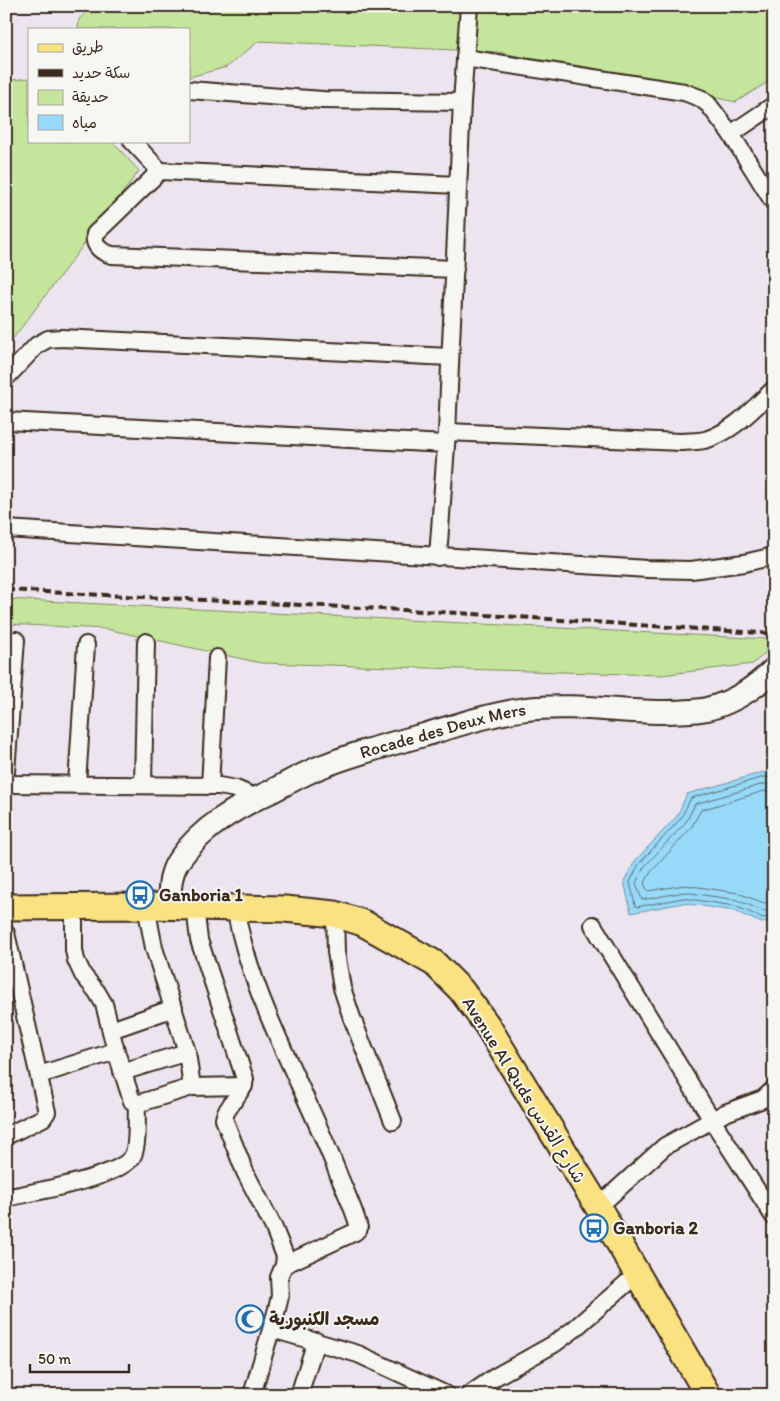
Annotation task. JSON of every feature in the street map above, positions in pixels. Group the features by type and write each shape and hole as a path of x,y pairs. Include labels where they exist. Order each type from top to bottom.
{"main road":[{"name":"Rocade des Deux Mers","path":"158,907 178,860 192,843 218,820 257,798 320,767 351,756 496,715 526,710 585,707 659,712 706,709 733,700 759,683 774,669"},
{"name":"Avenue Al Quds شارع القدس","path":"6,906 285,909 335,914 363,923 434,963 461,990 487,1025 598,1206 708,1395"}],"street":[{"path":"438,557 447,438 468,6"},
{"path":"466,58 684,92 700,98 708,104 730,134 774,203"},
{"path":"190,90 323,100 462,102"},
{"path":"730,134 774,105"},
{"path":"133,142 160,170 458,186"},
{"path":"160,170 95,234 94,240 99,249 112,255 456,269"},
{"path":"6,378 37,345 48,339 61,338 450,357"},
{"path":"6,421 447,438 681,442 707,440 724,432 743,419 774,389"},
{"path":"6,530 648,569 692,570 744,563 774,556"},
{"path":"6,772 16,640"},
{"path":"143,785 146,642"},
{"path":"76,784 86,645"},
{"path":"210,786 217,658"},
{"path":"6,784 210,786 236,789 257,798"},
{"path":"6,1198 86,1179 124,1165 133,1156 135,1148 137,1104 131,1098 122,1072 104,1004 83,975 76,960 74,950 74,907"},
{"path":"158,907 154,948 187,1052 192,1086"},
{"path":"195,907 199,940 245,1079 244,1086 226,1112 224,1119 245,1172 285,1256 284,1265 279,1277 280,1299 252,1395"},
{"path":"235,908 240,936 255,979 327,1146 359,1228 355,1232 284,1265"},
{"path":"335,914 336,952 342,988 393,1121"},
{"path":"592,925 774,1217"},
{"path":"6,933 39,1075 46,1114 44,1118 19,1128 6,1136"},
{"path":"111,1030 174,1008"},
{"path":"39,1075 116,1052"},
{"path":"122,1072 187,1052"},
{"path":"137,1104 192,1086 244,1086"},
{"path":"598,1206 665,1146 725,1113 763,1099 774,1089"},
{"path":"469,1395 495,1377 554,1344 637,1274"},
{"path":"272,1329 358,1354 447,1395"},
{"path":"299,1395 316,1341"}],"green space":[{"path":"93,6 774,6 774,78 736,102 498,52 259,41 227,67 190,77 190,28 78,28 79,19"},
{"path":"28,78 28,142 113,142 139,171 6,348 6,81"},
{"path":"6,599 768,639 765,653 753,664 661,675 261,663 106,629 6,624"}],"water":[{"path":"764,772 774,775 774,920 762,923 734,911 683,903 631,913 624,881 635,861 677,816 687,794"}],"railway":[{"path":"6,590 442,612 774,634"}],"place":[{"name":"Ganboria 1","path":"140,895"},
{"name":"Ganboria 2","path":"594,1228"},
{"name":"مسجد الكنبورية","path":"250,1319"}]}
